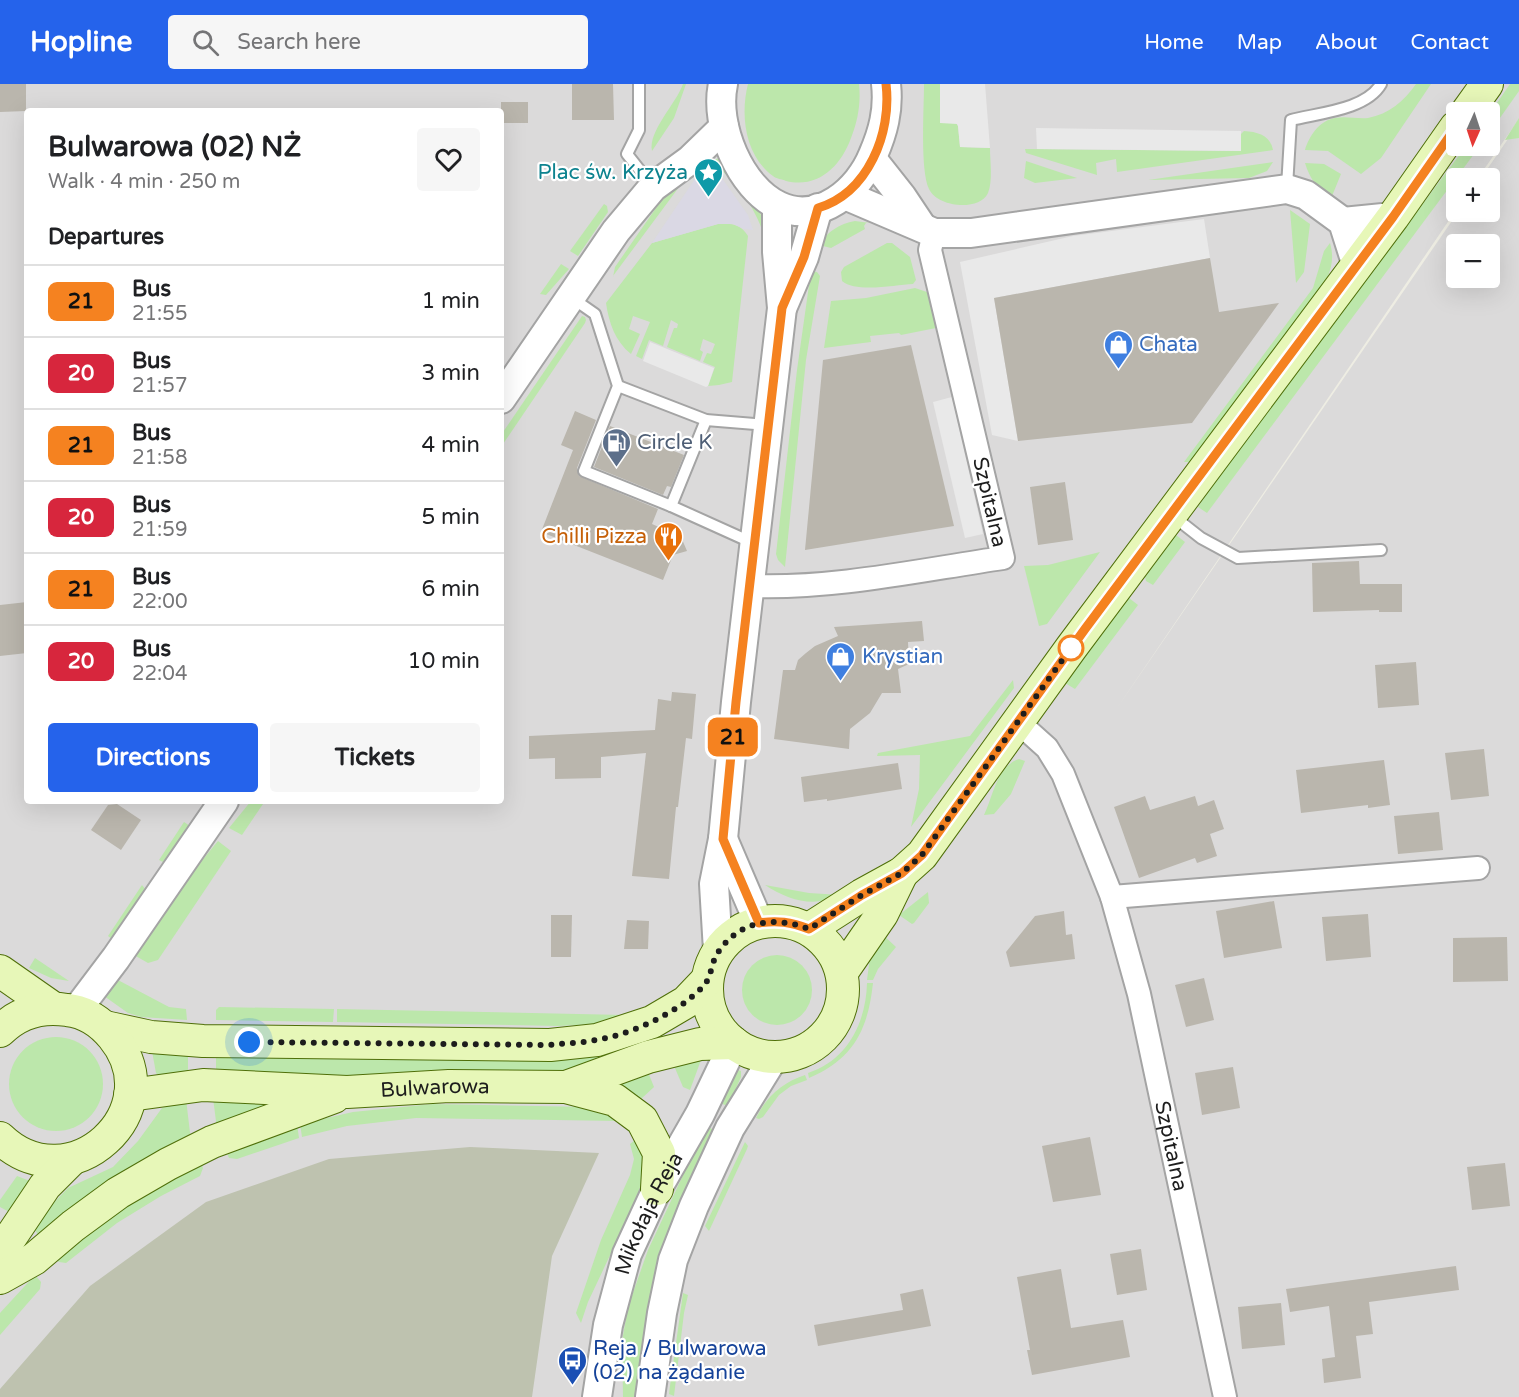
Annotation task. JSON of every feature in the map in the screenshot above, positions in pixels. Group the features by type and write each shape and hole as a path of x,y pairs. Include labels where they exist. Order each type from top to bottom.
{"main road":[{"path":"1474,102 1487,84"},
{"path":"809,929 902,873 922,855 1170,514 1393,217 1446,141"},
{"path":"842,972 882,914 902,873"},
{"path":"776,921 793,923 809,929 823,940 835,955 842,972 844,993 839,1013 829,1032 813,1046 794,1055 774,1057 753,1053 734,1043 715,1021 708,1001 707,980 718,951 729,938 759,923 776,921"},
{"path":"0,971 64,1009 91,1017 105,1027 121,1047 130,1070 130,1095 124,1118 111,1137 93,1152 70,1160 50,1162 4,1152"},
{"name":"Bulwarowa","path":"105,1027 151,1037 203,1041 550,1045 597,1040 652,1022 686,1002 707,980"},
{"path":"0,1031 8,1023 29,1011 64,1009"},
{"name":"Bulwarowa","path":"130,1095 203,1085 347,1092 449,1086 566,1088 648,1057 700,1044 734,1043"},
{"path":"566,1088 615,1100 642,1120 659,1153 657,1189"},
{"path":"0,1278 34,1259 73,1226 118,1193 168,1164 212,1142 347,1092"},
{"path":"0,1253 45,1186 70,1160"}],"street":[{"path":"723,84 721,94 724,127 731,150 742,172 758,191 777,206 804,212 832,204 856,185 866,173 884,130 888,99 886,84"},
{"path":"504,395 616,231 653,187 690,160 724,127"},
{"path":"872,159 928,230"},
{"path":"845,195 928,230 971,233 1287,189 1306,195 1343,222 1357,266"},
{"path":"718,951 714,884 723,839 736,702 782,308 777,252 777,206"},
{"path":"782,308 804,257 818,208"},
{"path":"1343,222 1393,217"},
{"name":"Szpitalna","path":"751,586 788,587 1004,558 930,250 928,230"},
{"name":"Szpitalna","path":"1018,722 1047,748 1062,774 1112,897 1139,994 1225,1397"},
{"path":"64,1009 116,958 222,804"},
{"path":"723,839 759,923"},
{"path":"1112,897 1478,868"},
{"name":"Mikołaja Reja","path":"597,1397 608,1325 627,1254 657,1189 700,1114 734,1043"},
{"name":"Mikołaja Reja","path":"650,1397 662,1313 673,1260 694,1206 730,1128 774,1057"}],"lane":[{"path":"639,84 639,130 627,154 653,187"},
{"path":"1287,189 1291,120 1357,104 1372,96 1381,84"},
{"path":"571,298 595,314 618,386 584,471 671,506 755,544"},
{"path":"618,386 706,420 769,425"},
{"path":"671,506 706,420"},
{"path":"1170,514 1201,538 1238,558 1382,550"}],"shaded area":[{"path":"0,84 1519,84 1519,119 1500,146 1500,102 1446,102 1446,156 1493,156 1485,168 1446,168 1446,222 1448,222 1115,711 1451,222 1500,222 1500,168 1488,168 1496,156 1500,156 1500,150 1519,123 1519,1397 0,1397"},
{"path":"940,84 985,84 990,148 960,147 957,124 940,123"},
{"path":"1036,128 1241,131 1241,151 1037,149"},
{"name":"Plac św. Krzyża","path":"699,173 719,174 748,215 753,230 733,224 718,224 652,243"},
{"path":"1204,219 1210,258 994,298 1018,441 992,435 960,262 1073,236"},
{"path":"650,342 714,368 708,386 643,361"},
{"path":"952,397 983,534 965,538 933,402"},
{"path":"470,1147 599,1153 552,1256 532,1397 0,1397 0,1389 90,1286 206,1202 329,1159"}],"green space":[{"path":"683,84 686,84 674,118 652,151 652,143 658,126"},
{"path":"748,84 859,84 859,105 851,138 841,158 827,173 808,182 798,183 776,178 764,168 756,158 747,134 745,109"},
{"path":"924,84 940,84 940,123 956,123 960,147 990,148 990,188 983,199 976,203 958,205 949,203 940,200 929,189 923,154"},
{"path":"1416,84 1431,84 1381,158 1361,174 1328,151 1305,150 1312,134 1330,119 1376,116 1401,101"},
{"path":"1510,84 1519,84 1519,91 1500,118 1500,102 1498,102"},
{"path":"1519,118 1519,138 1505,140"},
{"path":"1244,131 1263,135 1273,150 1117,172 1116,159 1096,163 1097,175 1026,153 1025,149 1241,151 1241,134"},
{"path":"724,155 756,204 764,225 764,235 743,194 711,162"},
{"path":"1459,156 1473,156 1464,168 1450,168"},
{"path":"1026,161 1077,178 1035,183 1024,178"},
{"path":"1273,162 1267,171 1249,178 1148,180"},
{"path":"1305,163 1324,164 1341,174 1332,196 1315,183"},
{"path":"1446,173 1446,192 1207,513 1198,507"},
{"path":"688,175 613,276 615,267 665,195"},
{"path":"604,204 608,212 578,256 570,251"},
{"path":"1290,210 1310,224 1304,272 1296,283"},
{"path":"855,221 870,223 866,223 865,229 831,248 819,245 834,229"},
{"path":"718,224 735,225 748,236 732,382 708,386 715,367 703,362 707,353 711,354 715,344 703,339 700,361 667,347 674,328 677,328 678,324 671,320 663,346 649,340 642,359 636,356 650,322 633,316 629,329 640,334 631,354 625,349 614,331 606,303 652,243"},
{"path":"887,243 892,243 910,257 916,280 913,284 856,287 842,281 841,272 844,267"},
{"path":"1330,243 1332,261 1327,279 1194,462 1184,462 1313,288 1324,251"},
{"path":"561,264 569,269 546,295 540,294"},
{"path":"811,271 817,272 820,276 806,360 785,567 776,554"},
{"path":"915,288 927,292 936,328 901,335 899,333 870,336 871,342 824,348 831,301 866,298"},
{"path":"582,316 585,317 585,323 504,443 504,431"},
{"path":"1176,535 1185,542 1153,585 1146,581 1145,577"},
{"path":"1100,552 1047,624 1039,626 1024,566 1048,565"},
{"path":"1129,598 1138,605 1075,689 1065,683"},
{"path":"1013,680 1014,688 911,827 919,789 920,755 877,756 878,753 970,736"},
{"path":"1019,759 1025,761 1011,794 994,814 984,815 1000,775 1005,768"},
{"path":"249,804 263,804 242,835 229,828"},
{"path":"184,822 193,828 165,863 159,860"},
{"path":"218,841 231,851 158,960 148,963 134,955 181,886"},
{"path":"142,885 149,894 116,942 108,936"},
{"path":"765,885 809,893 841,895 821,901 802,901"},
{"path":"928,892 929,903 914,923 912,924 899,915"},
{"path":"881,933 896,947 878,969 873,980 867,980 870,957"},
{"path":"777,955 790,958 802,965 809,977 812,990 809,1003 802,1015 790,1022 777,1025 764,1022 752,1015 745,1003 742,990 745,977 752,965 764,958"},
{"path":"35,958 69,981 51,978 29,968"},
{"path":"116,979 169,1007 186,1009 187,1020 141,1017 128,1013 104,996"},
{"path":"867,983 873,983 871,1000 856,1041 837,1062 809,1078 808,1073 834,1059 852,1038 863,1012"},
{"path":"219,1007 334,1009 333,1022 216,1020 216,1010"},
{"path":"337,1009 625,1015 621,1019 594,1024 559,1026 337,1022"},
{"path":"56,1037 74,1041 89,1051 99,1066 103,1084 99,1102 89,1117 74,1127 56,1131 38,1127 23,1117 13,1102 9,1084 13,1066 23,1051 38,1041"},
{"path":"635,1041 639,1052 568,1071 534,1074 377,1077 216,1076 216,1049"},
{"path":"188,1049 188,1076 158,1075 156,1073 152,1051"},
{"path":"701,1060 690,1090 683,1087 672,1061"},
{"path":"735,1069 741,1071 741,1077 728,1106 717,1102"},
{"path":"648,1072 654,1087 641,1099 619,1085"},
{"path":"805,1075 807,1080 791,1086 779,1095 763,1117 756,1118 776,1091"},
{"path":"213,1098 286,1098 217,1129"},
{"path":"186,1099 191,1141 41,1240 35,1230 43,1214 68,1188 113,1167 138,1141 162,1108"},
{"path":"432,1104 591,1107 608,1109 617,1121 416,1118 347,1126 302,1137 300,1124 353,1112"},
{"path":"297,1124 299,1138 237,1159 229,1158 225,1149"},
{"path":"706,1126 716,1131 656,1271 649,1301 637,1397 623,1397 622,1341 628,1307 648,1250"},
{"path":"640,1136 644,1143 644,1183 588,1302 581,1323 576,1313 601,1240 630,1175 634,1159 630,1144"},
{"path":"745,1142 747,1149 709,1231 705,1226"},
{"path":"200,1160 203,1168 200,1176 161,1196 117,1223 66,1263 59,1262 53,1257 86,1229"},
{"path":"17,1176 30,1181 11,1213 0,1207 0,1200"},
{"path":"35,1275 41,1282 40,1289 0,1335 0,1313"},
{"path":"683,1293 688,1295 674,1396 669,1394"}],"building":[{"path":"0,84 26,84 24,111 0,112"},
{"path":"572,84 613,84 614,120 572,120"},
{"path":"501,102 528,102 528,123 504,123 504,108 501,108"},
{"name":"Chata","path":"1210,258 1219,312 1279,303 1192,423 1018,441 994,298"},
{"path":"911,345 954,526 805,550 823,360"},
{"path":"575,411 596,420 577,468 579,476 658,509 652,524 681,537 687,551 673,555 663,580 541,532 573,450 561,445"},
{"path":"610,426 684,455 671,487 667,486 663,495 594,467"},
{"path":"1065,482 1073,540 1038,545 1030,487"},
{"path":"1359,561 1360,584 1402,584 1402,612 1379,612 1379,610 1313,612 1312,563"},
{"path":"24,602 24,653 0,656 0,605"},
{"name":"Krystian","path":"922,621 924,641 908,642 909,664 898,669 901,693 882,693 870,713 850,729 849,749 774,739 783,670 795,670 798,660 806,653 815,646 838,636 834,627"},
{"path":"1416,662 1419,705 1378,708 1375,665"},
{"path":"672,692 696,694 692,739 686,738 669,879 632,876 646,753 601,757 601,778 555,779 555,758 529,759 529,736 655,730 658,699 671,701"},
{"path":"1484,749 1489,796 1451,800 1445,753"},
{"path":"1384,760 1390,805 1368,808 1368,805 1301,813 1296,770"},
{"path":"898,763 902,789 827,801 827,799 804,802 801,777"},
{"path":"1145,796 1150,810 1195,796 1198,806 1214,800 1224,829 1210,834 1217,856 1197,863 1195,858 1139,878 1114,807"},
{"path":"117,804 141,820 121,850 91,830 108,805"},
{"path":"1439,812 1443,850 1398,854 1394,816"},
{"path":"1274,901 1282,948 1224,958 1216,911"},
{"path":"1064,911 1066,935 1072,934 1075,959 1010,967 1006,952 1035,916"},
{"path":"1368,914 1371,957 1326,961 1322,917"},
{"path":"551,915 572,915 571,957 551,957"},
{"path":"627,920 649,921 648,949 624,949"},
{"path":"1507,937 1508,981 1453,982 1453,938"},
{"path":"1204,978 1214,1020 1186,1027 1175,985"},
{"path":"1233,1067 1240,1108 1202,1115 1195,1073"},
{"path":"1090,1137 1101,1195 1053,1202 1042,1146"},
{"path":"1505,1163 1510,1206 1472,1210 1467,1167"},
{"path":"1141,1249 1147,1290 1117,1295 1110,1254"},
{"path":"1456,1266 1459,1290 1369,1302 1373,1334 1356,1336 1361,1378 1324,1383 1322,1359 1335,1357 1329,1306 1290,1312 1286,1289"},
{"path":"1061,1269 1071,1328 1123,1320 1130,1357 1032,1375 1027,1350 1030,1350 1017,1277"},
{"path":"923,1289 931,1326 818,1346 814,1325 903,1310 900,1294"},
{"path":"1281,1303 1285,1345 1242,1349 1238,1307"}],"bus line":[{"name":"21","path":"886,84 888,99 884,130 866,173 845,195 832,204 818,208 804,257 782,308 736,702 723,839 759,923 776,921 793,923 809,929 902,873 922,855 1085,629 1393,217 1446,141"}],"place":[{"name":"Plac św. Krzyża","path":"709,198"},
{"name":"Chata","path":"1118,370"},
{"name":"Circle K","path":"616,468"},
{"name":"Chilli Pizza","path":"668,562"},
{"name":"Krystian","path":"841,682"},
{"name":"Reja / Bulwarowa (02) na żądanie","path":"572,1386"}],"route":[{"path":"249,1042 550,1045 597,1040 652,1022 686,1002 707,980 718,951 729,938 743,929 759,923 776,921 793,923 809,929 902,873 922,855 1071,648"}]}
